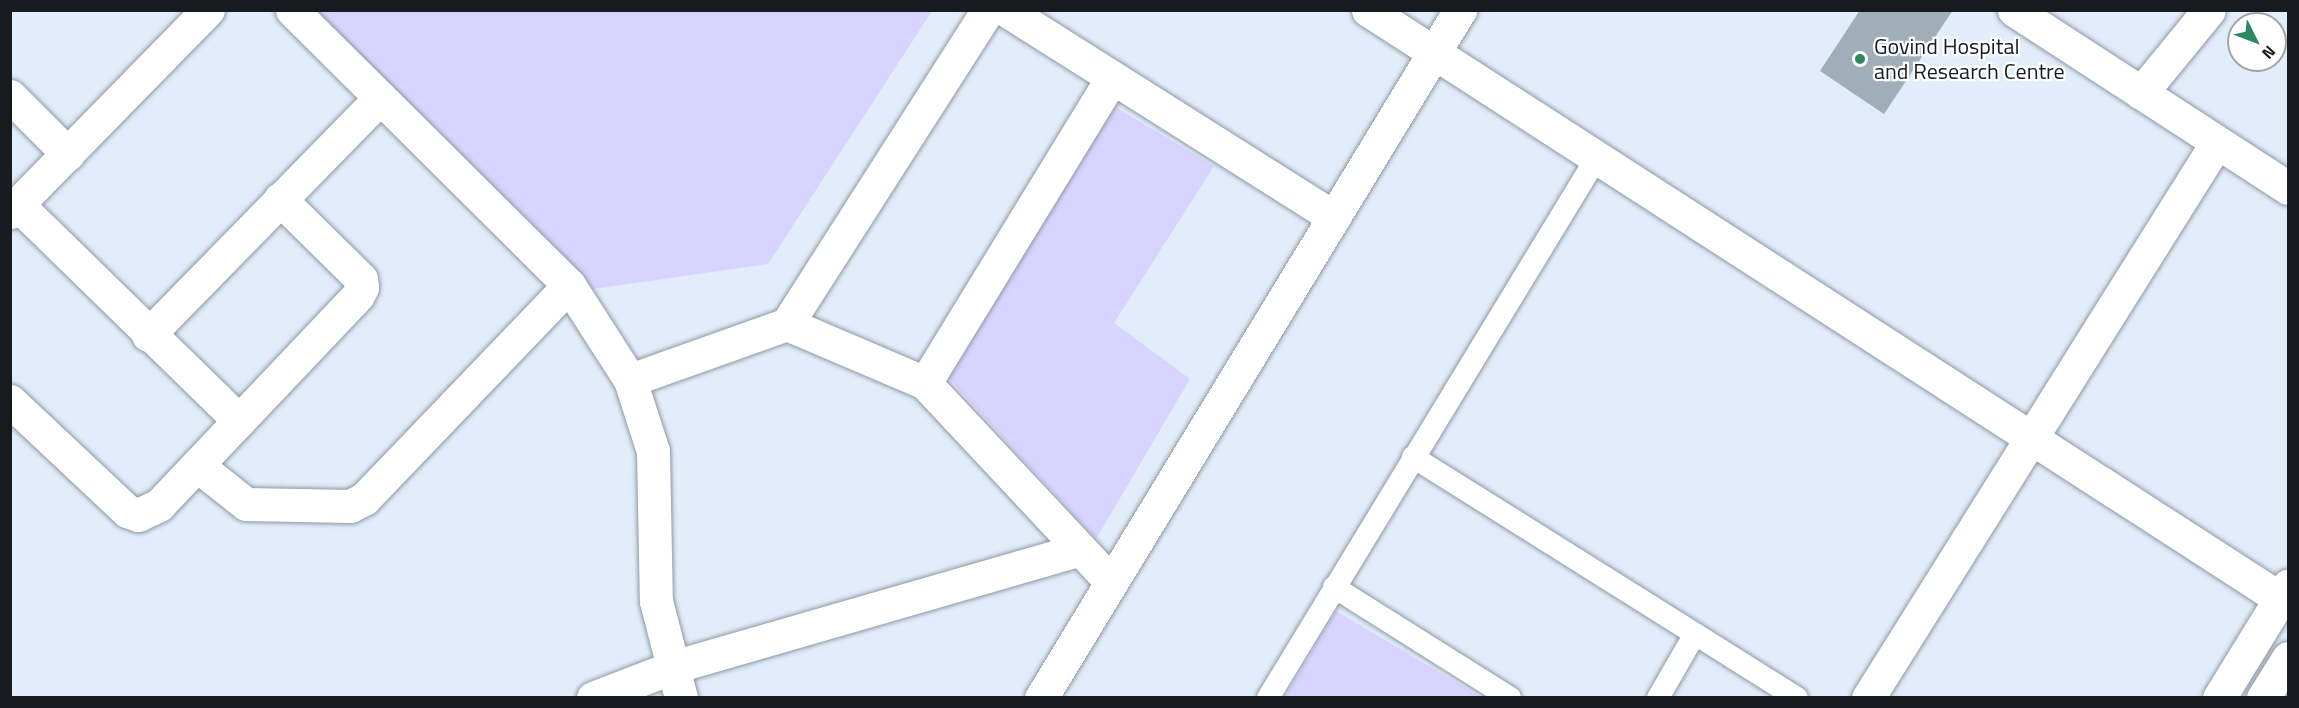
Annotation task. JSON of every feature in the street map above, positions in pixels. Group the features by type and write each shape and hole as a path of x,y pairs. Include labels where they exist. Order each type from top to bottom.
{"street":[{"path":"208,10 14,208 239,421"},
{"path":"292,10 569,285 630,380 653,451 656,601 678,682"},
{"path":"630,380 787,324 988,10"},
{"path":"1006,10 1111,79 1334,218"},
{"path":"1368,10 2031,438 2284,593 2219,698"},
{"path":"1041,698 1460,10"},
{"path":"2014,10 2289,188"},
{"path":"2141,93 2209,10"},
{"path":"925,383 1111,79"},
{"path":"10,96 68,154"},
{"path":"148,335 380,98"},
{"path":"1868,698 2217,142"},
{"path":"10,400 127,511 138,515 159,505 358,295 362,287 361,279 280,199"},
{"path":"198,466 246,504 350,506 364,499 569,285"},
{"path":"787,324 925,383 1079,550 1112,582"},
{"path":"593,698 678,682 1079,550"},
{"path":"2264,698 2289,658"}],"lane":[{"path":"1268,698 1597,158"},
{"path":"1413,457 1797,698"},
{"path":"1334,587 1510,698"},
{"path":"1658,698 1695,634"}],"shaded area":[{"path":"310,11 932,11 768,264 586,290"},
{"path":"1107,102 1214,166 1114,323 1190,379 1096,539 943,372"},
{"path":"1336,611 1481,697 1285,697"}],"building":[{"path":"1860,10 1953,10 1884,114 1820,71"}],"place":[{"name":"Govind Hospital and Research Centre","path":"1860,59"}]}
